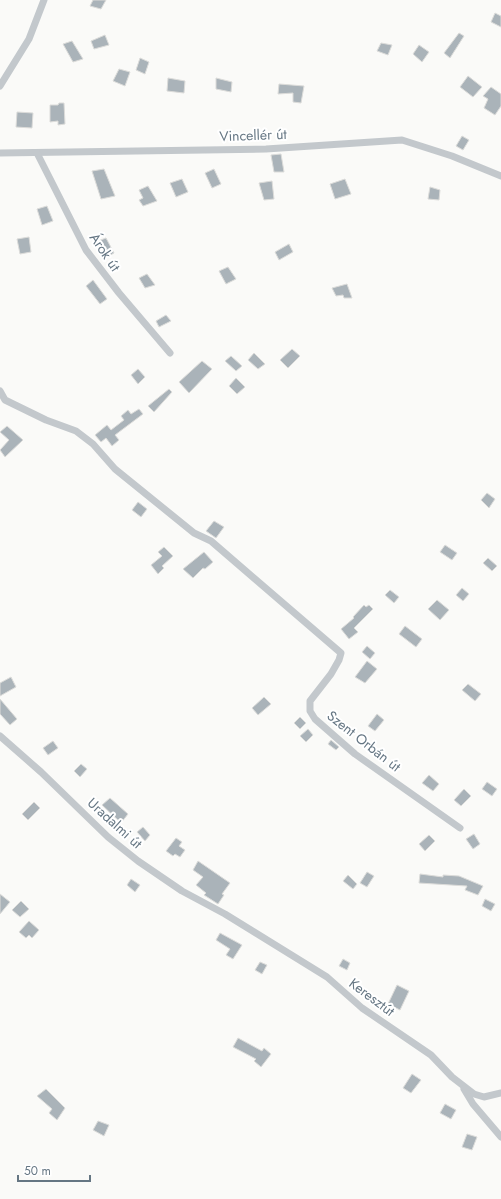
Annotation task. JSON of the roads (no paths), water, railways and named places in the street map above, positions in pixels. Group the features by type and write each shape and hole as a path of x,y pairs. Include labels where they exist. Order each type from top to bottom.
{"street":[{"path":"0,86 29,39 44,0"},
{"name":"Vincellér út","path":"0,153 266,149 402,140 452,156 501,176"},
{"name":"Árok út","path":"37,152 86,250 119,293 170,353"},
{"name":"Szent Orbán út","path":"0,391 5,400 46,420 76,432 93,444 115,469 194,533 211,541 341,653 339,660 331,674 310,702 310,711 315,719 356,754 460,828"},
{"name":"Uradalmi út","path":"0,736 41,772 108,836 138,861 182,891 225,914"},
{"name":"Keresztút","path":"225,914 327,977 362,1008 430,1055 462,1085 480,1097 501,1094"},
{"path":"462,1085 473,1104 501,1137"}]}
